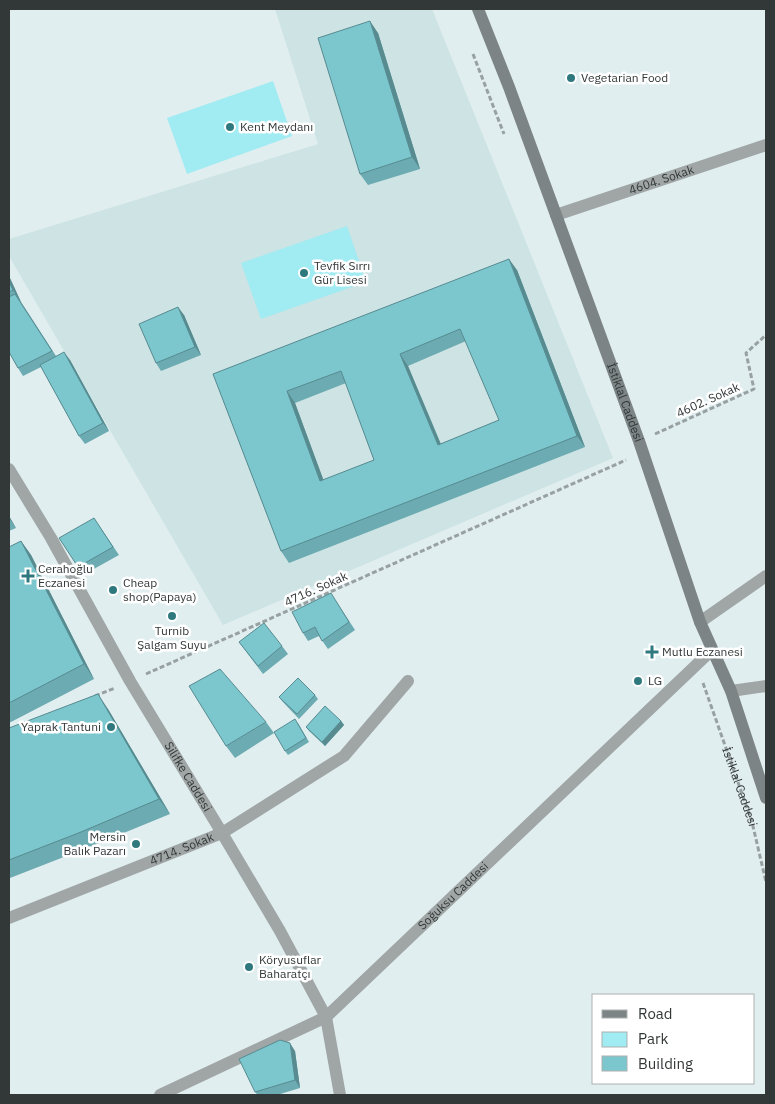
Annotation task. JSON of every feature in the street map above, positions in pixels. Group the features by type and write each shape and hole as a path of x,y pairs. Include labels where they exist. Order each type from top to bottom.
{"main road":[{"name":"İstiklal Caddesi","path":"478,9 509,87 639,441 700,622 731,691 766,798"}],"street":[{"name":"4604. Sokak","path":"556,215 766,145"},
{"name":"Silifke Caddesi","path":"9,469 51,538 130,681 280,931 326,1017 340,1095"},
{"path":"700,622 766,576"},
{"name":"Soğuksu Caddesi","path":"160,1095 326,1017 712,650"},
{"name":"4714. Sokak","path":"9,918 222,833 344,756 408,681"},
{"path":"731,691 766,686"}],"path":[{"name":"4602. Sokak","path":"639,441 754,389 746,353 766,335"},
{"name":"4716. Sokak","path":"87,699 629,459"},
{"name":"İstiklal Caddesi","path":"696,665 752,822 766,882"}],"shaded area":[{"path":"275,9 432,9 613,458 223,625 9,256 9,239 318,144"}],"green space":[{"name":"Kent Meydanı","path":"273,81 292,136 187,174 167,118"},
{"name":"Tevfik Sırrı Gür Lisesi","path":"347,226 366,282 261,319 241,263"}],"building":[{"path":"370,21 412,157 360,174 318,38"},
{"name":"Tevfik Sırrı Gür Lisesi","path":"509,259 577,436 281,551 213,374","holes":["460,329 499,420 438,445 400,354","341,371 374,460 320,481 287,391"]},
{"path":"9,282 13,290 9,292"},
{"path":"15,294 52,351 18,368 9,352 9,297"},
{"path":"178,307 195,347 156,363 139,324"},
{"path":"64,352 103,423 79,436 40,365"},
{"path":"94,518 113,547 78,567 59,538"},
{"path":"21,541 84,664 9,703 9,547"},
{"path":"331,593 349,622 322,641 315,627 303,633 292,612"},
{"path":"264,623 282,646 258,666 239,642"},
{"path":"220,669 266,722 226,746 189,686"},
{"path":"298,678 315,695 297,714 279,697"},
{"path":"98,694 159,799 9,860 9,728"},
{"path":"325,706 341,721 322,742 306,727"},
{"path":"295,719 306,738 285,751 274,732"},
{"path":"280,1040 290,1043 295,1080 255,1092 239,1059"}],"place":[{"name":"Vegetarian Food","path":"571,78"},
{"name":"Kent Meydanı","path":"230,127"},
{"name":"Tevfik Sırrı Gür Lisesi","path":"304,273"},
{"name":"Cerahoğlu Eczanesi","path":"28,576"},
{"name":"Cheap shop(Papaya)","path":"113,590"},
{"name":"Turnib Şalgam Suyu","path":"172,616"},
{"name":"Mutlu Eczanesi","path":"652,652"},
{"name":"LG","path":"638,681"},
{"name":"Yaprak Tantuni","path":"111,727"},
{"name":"Mersin Balık Pazarı","path":"136,844"},
{"name":"Köryusuflar Baharatçı","path":"249,967"}]}
